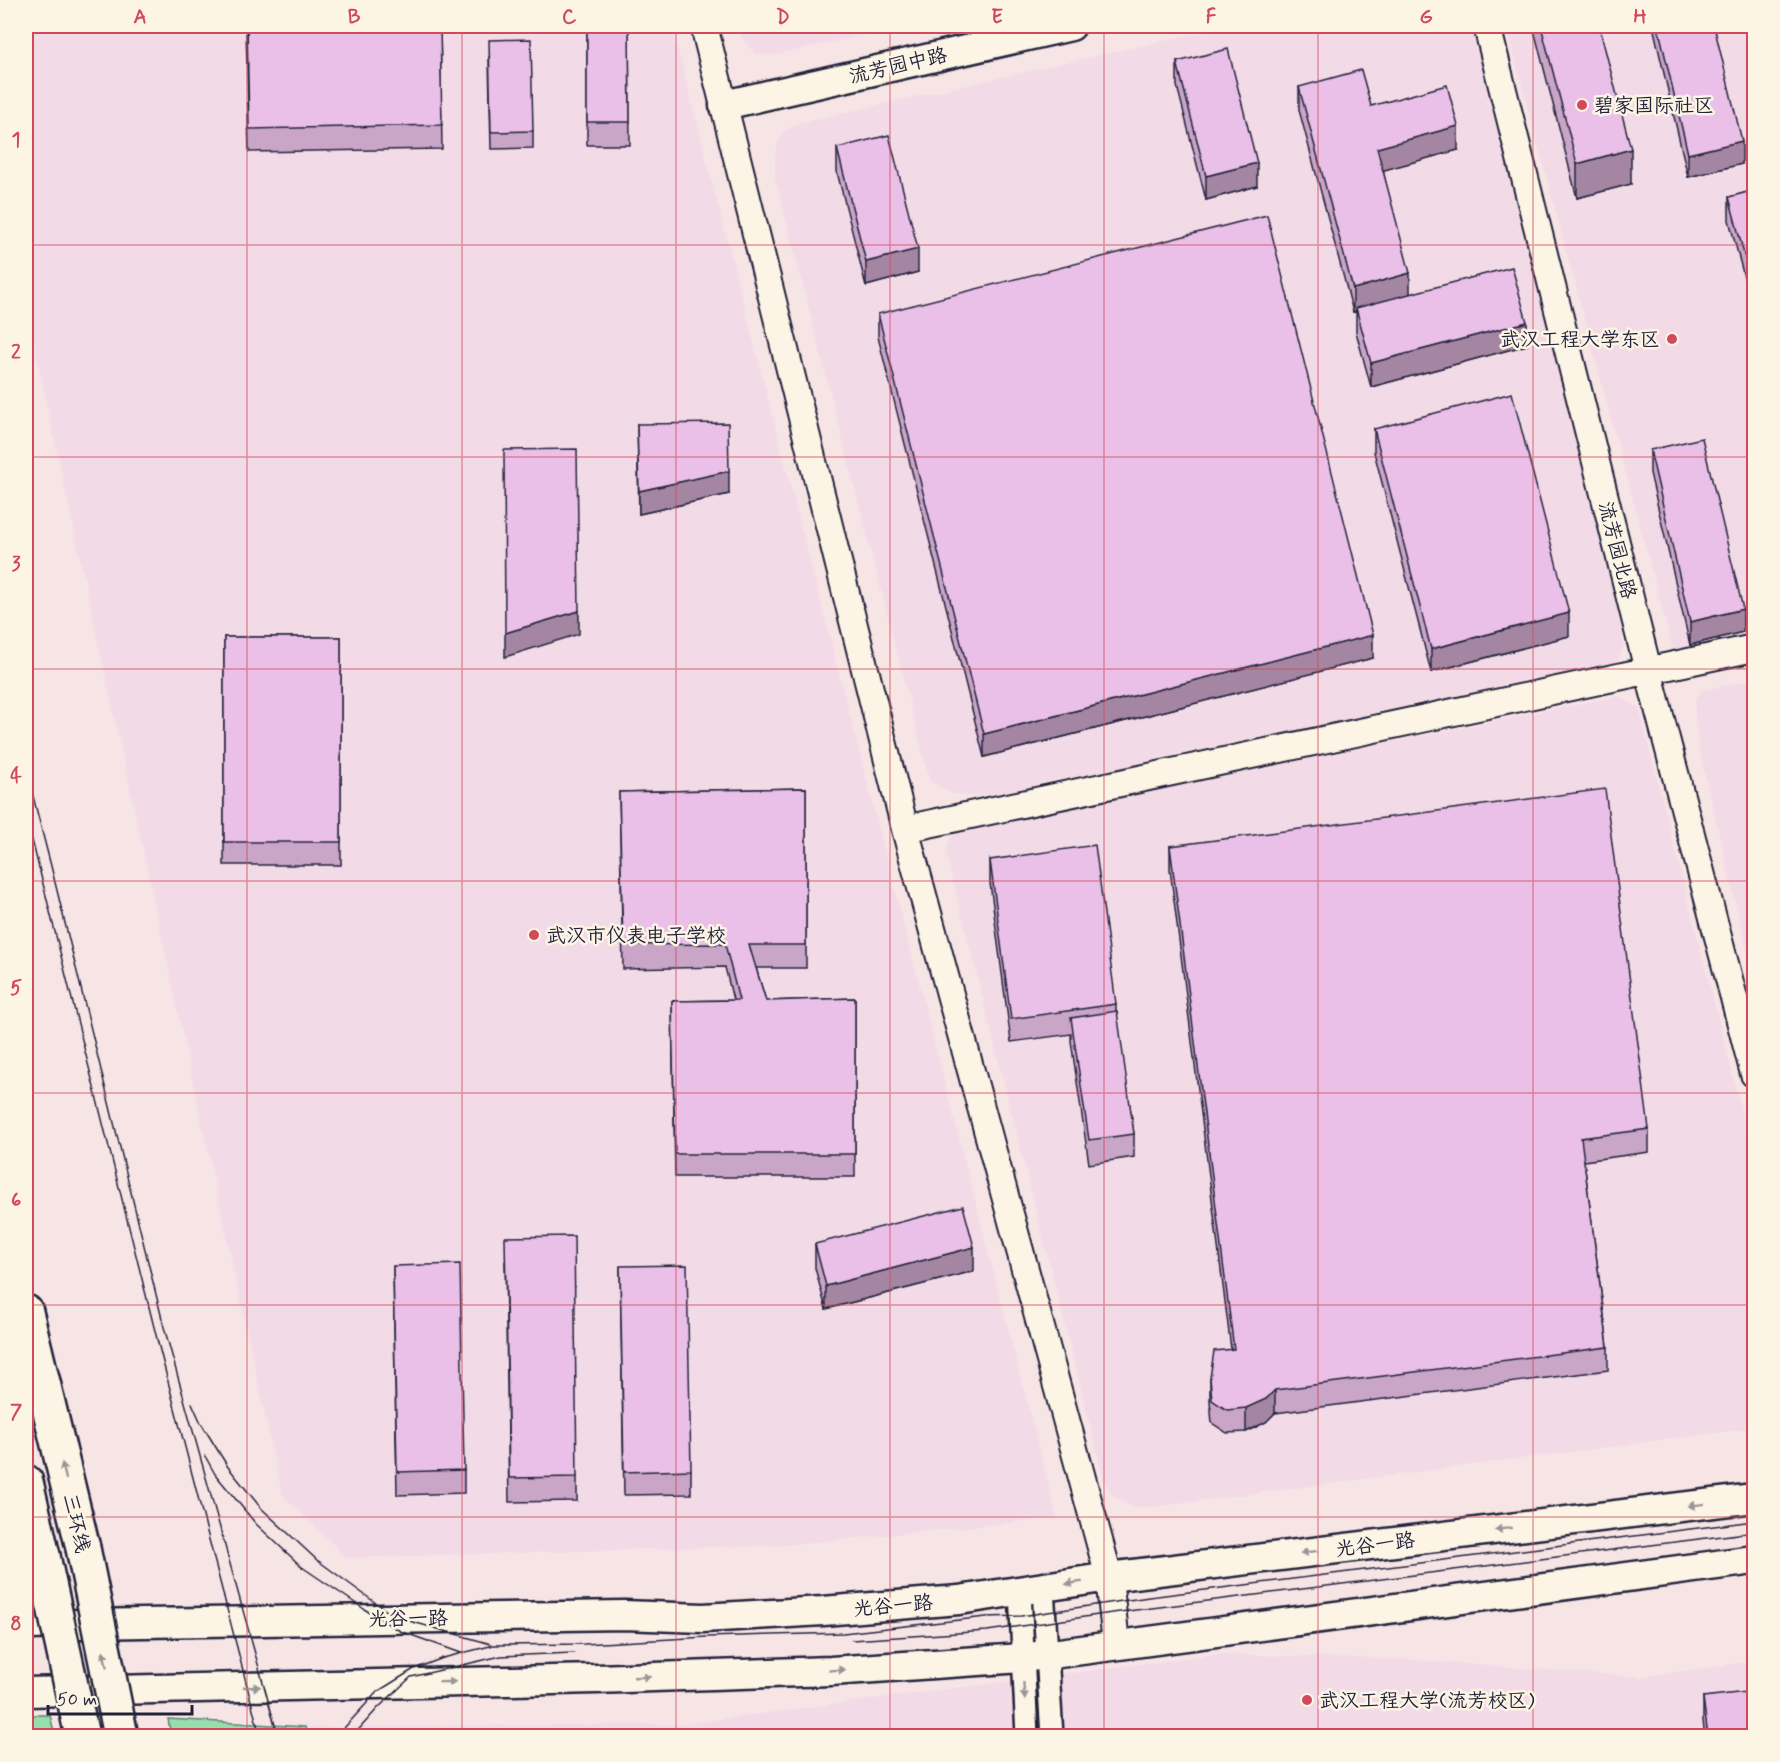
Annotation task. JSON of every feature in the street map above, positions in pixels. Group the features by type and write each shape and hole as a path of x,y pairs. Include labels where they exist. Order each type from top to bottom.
{"highway":[{"name":"三环线","path":"26,1312 83,1548 121,1737"},
{"name":"三环线","path":"26,1482 82,1737"}],"main road":[{"name":"流芳园中路","path":"724,105 1071,26"},
{"name":"光谷一路","path":"26,1625 624,1615 704,1618 936,1602 1109,1577 1755,1498"},
{"path":"26,1692 596,1679 831,1671 1035,1656 1755,1560"}],"street":[{"path":"704,26 905,829 1109,1577 1116,1644"},
{"name":"流芳园北路","path":"1487,26 1648,670 1755,1074"},
{"path":"905,829 1755,648"},
{"path":"1031,1589 1035,1656 1052,1737"},
{"path":"1027,1737 1035,1656"}],"shaded area":[{"name":"武汉市仪表电子学校","path":"26,26 672,26 1057,1518 788,1545 347,1558 282,1494 26,308"},
{"path":"739,26 903,26 771,56 754,53 742,38"},
{"path":"1228,26 1473,26 1622,627 1623,648 1617,662 992,794 968,796 952,794 930,782 775,177 775,156 778,143 783,132 798,123"},
{"name":"武汉工程大学东区","path":"1506,26 1754,26 1754,652 1678,669"},
{"path":"1754,679 1754,980 1700,755 1695,719 1695,698 1703,690"},
{"path":"1618,696 1639,708 1754,1159 1754,1428 1152,1507 1132,1507 1112,1495 1104,1481 946,853 950,838 963,828"},
{"name":"武汉工程大学(流芳校区)","path":"1216,1654 1403,1659 1641,1677 1754,1661 1754,1736 307,1736 305,1727 683,1724"}],"green space":[{"path":"26,1715 50,1715 55,1736 26,1736"},
{"path":"168,1719 305,1727 307,1736 171,1736"}],"building":[{"path":"247,26 440,26 442,125 249,129"},
{"path":"587,26 629,26 630,122 587,122"},
{"name":"碧家国际社区","path":"1541,26 1599,26 1631,149 1577,164"},
{"path":"1658,26 1714,26 1742,141 1688,154"},
{"path":"531,39 533,131 491,132 489,40"},
{"path":"1228,49 1257,163 1206,176 1177,62"},
{"path":"1361,70 1371,106 1447,85 1458,126 1377,148 1410,273 1353,289 1299,87"},
{"path":"889,135 918,249 866,262 837,148"},
{"path":"1755,190 1755,296 1729,197"},
{"path":"1267,215 1373,635 984,734 878,314"},
{"path":"1512,267 1527,322 1371,363 1356,308"},
{"path":"1512,393 1569,613 1431,649 1374,429"},
{"path":"728,423 729,471 639,491 637,424"},
{"path":"1702,438 1743,609 1690,622 1650,450"},
{"path":"577,449 579,611 505,633 504,450"},
{"path":"224,637 341,637 341,842 224,842"},
{"path":"806,788 806,945 749,945 766,1001 855,998 855,1154 675,1154 672,1001 739,1000 725,944 623,945 619,792"},
{"path":"1605,789 1649,1129 1581,1138 1608,1347 1275,1390 1266,1399 1246,1408 1227,1410 1212,1400 1210,1378 1214,1351 1234,1349 1170,846"},
{"path":"1095,845 1116,1004 1011,1019 990,860"},
{"path":"1117,1011 1134,1134 1089,1140 1071,1018"},
{"path":"963,1206 974,1247 826,1286 815,1244"},
{"path":"574,1236 577,1477 509,1478 505,1237"},
{"path":"460,1264 464,1470 397,1472 393,1266"},
{"path":"687,1265 691,1470 624,1472 620,1266"},
{"path":"1755,1691 1755,1737 1708,1737 1703,1697"}],"tram line":[{"path":"26,769 164,1327 278,1736"},
{"path":"26,816 157,1339 260,1736"},
{"path":"192,1403 201,1423 228,1467 261,1508 317,1560 395,1617 491,1644"},
{"path":"205,1456 215,1474 256,1524 302,1567 400,1631 461,1653"},
{"path":"340,1736 345,1727 377,1692 414,1669 443,1658 494,1645 584,1644 843,1633 986,1617 1021,1616 1149,1597 1754,1521"},
{"path":"852,1640 987,1631 1112,1613 1754,1532"},
{"path":"353,1736 378,1708 411,1677 501,1656 574,1653"}],"place":[{"name":"碧家国际社区","path":"1582,105"},
{"name":"武汉工程大学东区","path":"1672,339"},
{"name":"武汉市仪表电子学校","path":"534,935"},
{"name":"武汉工程大学(流芳校区)","path":"1307,1700"}]}
